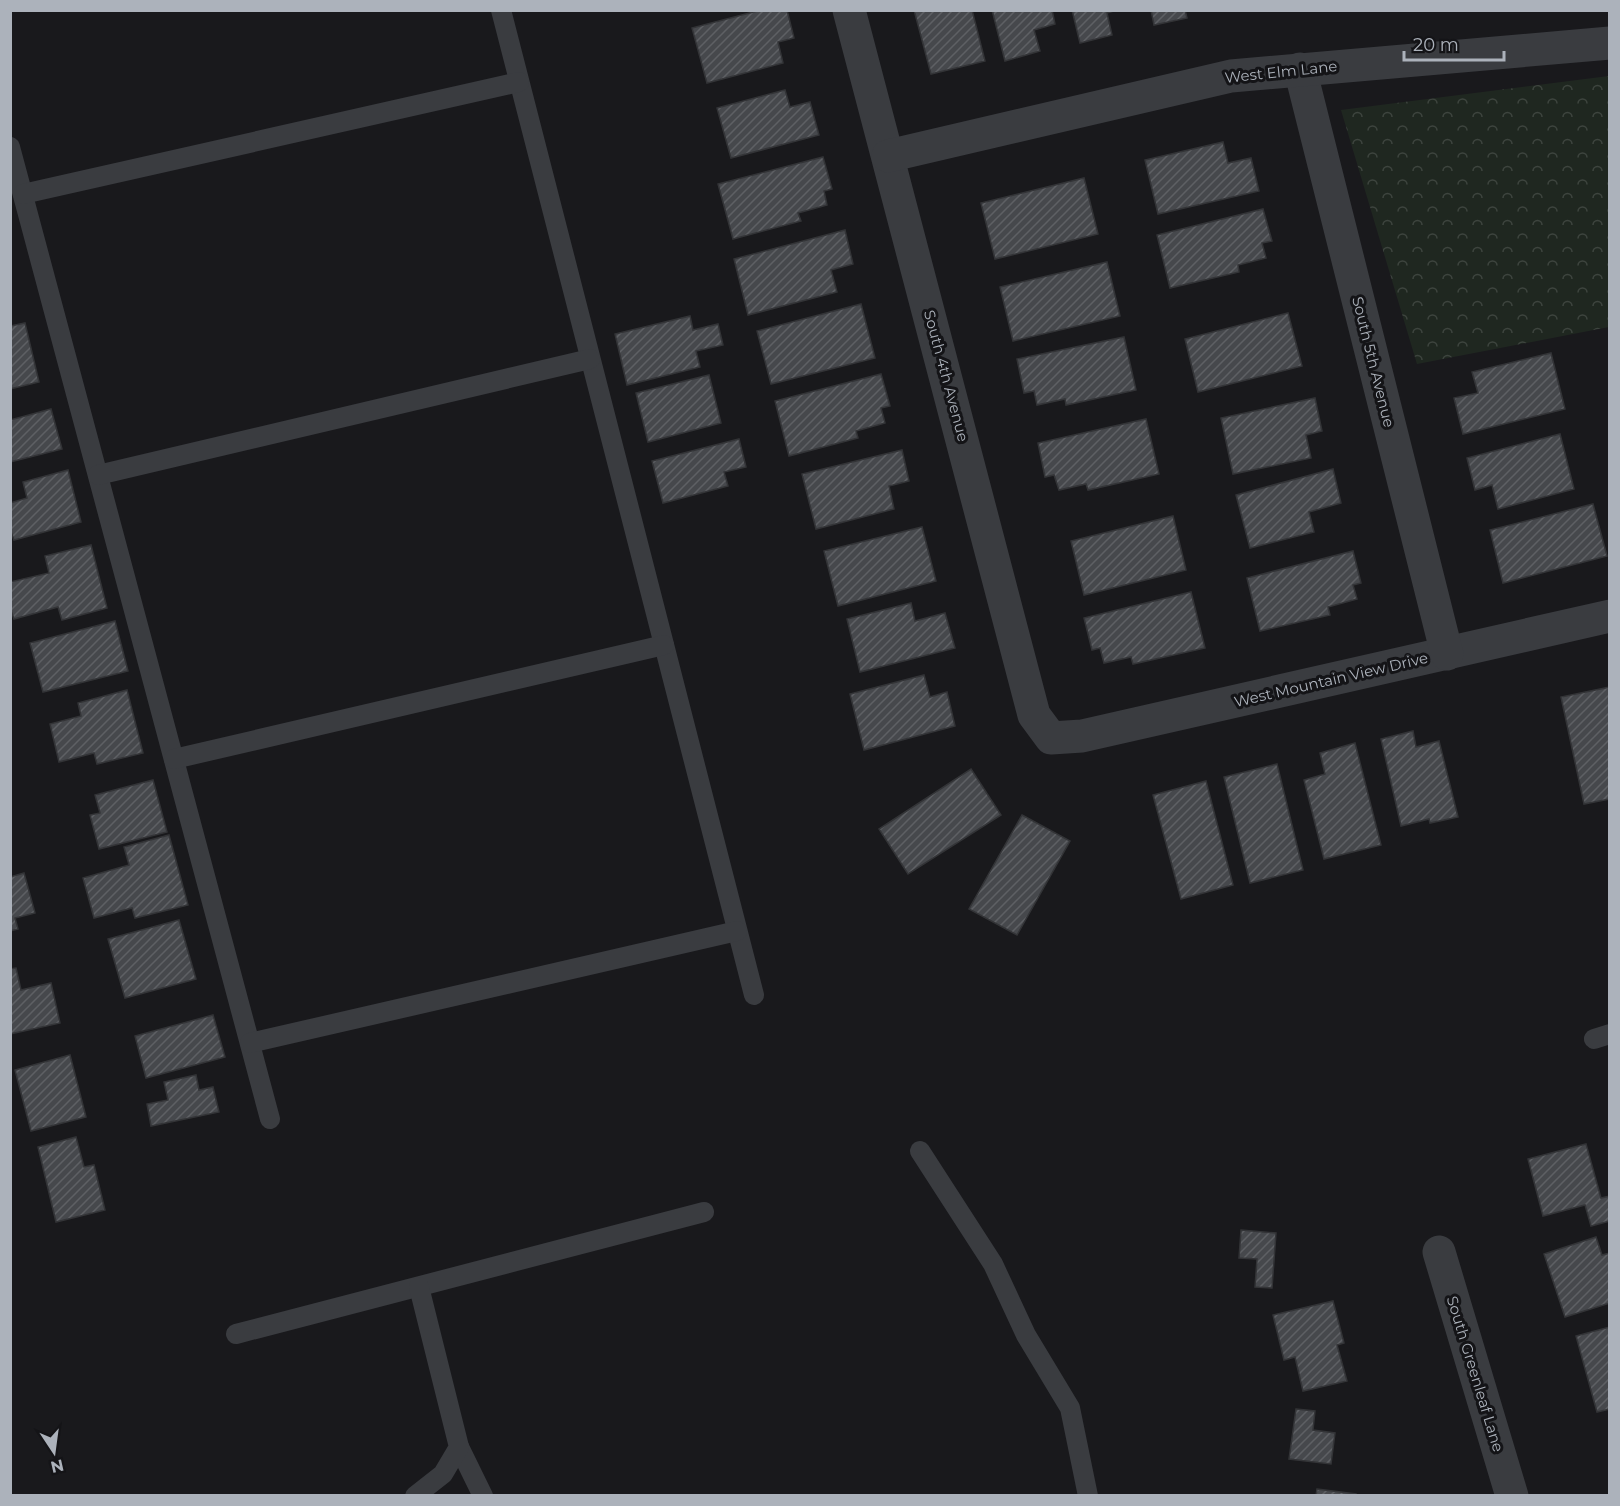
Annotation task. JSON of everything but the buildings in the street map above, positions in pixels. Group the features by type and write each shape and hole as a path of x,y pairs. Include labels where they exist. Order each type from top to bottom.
{"street":[{"name":"South 4th Avenue","path":"849,10 1034,715 1051,738"},
{"name":"West Elm Lane","path":"888,156 1231,76 1610,43"},
{"name":"South 5th Avenue","path":"1300,69 1447,654"},
{"name":"West Mountain View Drive","path":"1051,738 1082,736 1610,616"},
{"name":"South Greenleaf Lane","path":"1438,1252 1512,1496"}],"lane":[{"path":"501,10 754,995"},
{"path":"23,194 519,82"},
{"path":"10,147 270,1119"},
{"path":"98,475 590,359"},
{"path":"174,759 664,645"},
{"path":"250,1043 737,931"},
{"path":"920,1151 993,1264 1026,1335 1070,1408 1088,1496"},
{"path":"236,1334 704,1212"},
{"path":"419,1287 459,1447 483,1496"},
{"path":"415,1496 443,1474 459,1447"}],"green space":[{"path":"1609,76 1609,327 1417,364 1341,110"}]}
